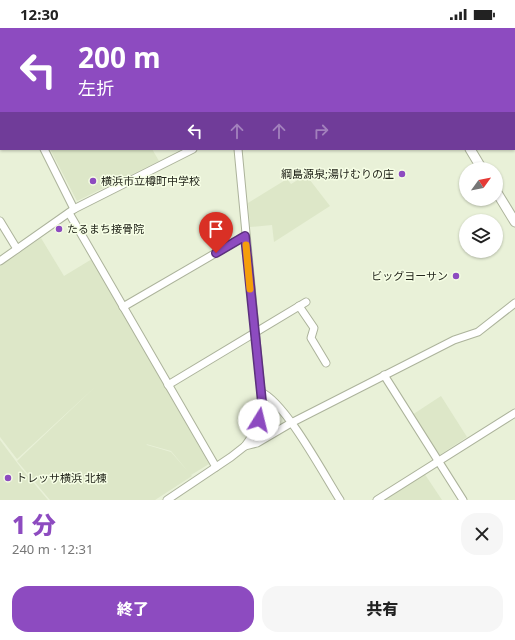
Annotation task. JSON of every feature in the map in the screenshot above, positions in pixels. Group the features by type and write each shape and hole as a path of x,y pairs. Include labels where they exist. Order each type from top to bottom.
{"main road":[{"path":"471,150 478,162"},
{"path":"503,202 515,222"}],"street":[{"path":"44,150 72,211 123,307 216,467"},
{"path":"177,150 180,156"},
{"path":"0,261 72,211 191,150"},
{"path":"167,500 245,446 252,436 259,420 262,402 245,236 238,150"},
{"path":"0,221 17,249"},
{"path":"123,307 245,236"},
{"path":"168,385 306,302"},
{"path":"245,446 257,443 291,423 454,340 478,332 515,303"},
{"path":"299,306 314,328 311,338 326,363"},
{"path":"384,375 463,500"},
{"path":"261,392 272,400 291,423 340,500"},
{"path":"377,500 515,413"}],"shaded area":[{"name":"横浜市立樽町中学校","path":"51,150 153,150 159,161 77,201"},
{"path":"306,175 330,206 274,242 272,225 250,227 248,203 287,179 291,184"},
{"path":"41,238 64,276 92,259 209,464 155,500 50,500 17,461 95,387 17,459 0,437 0,264","holes":["146,444 171,451 188,472 171,452"]},
{"path":"441,396 467,437 438,456 412,415"},
{"path":"0,440 21,468 48,500 0,500"},
{"path":"424,473 442,500 384,499"}],"slow traffic":[{"path":"246,245 250,289"}],"place":[{"name":"綱島源泉;湯けむりの庄","path":"402,174"},
{"name":"横浜市立樽町中学校","path":"93,181"},
{"name":"たるまち接骨院","path":"59,229"},
{"name":"ビッグヨーサン","path":"456,276"},
{"name":"トレッサ横浜 北棟","path":"8,478"}],"route":[{"path":"216,253 245,236 262,402 259,420"}]}
